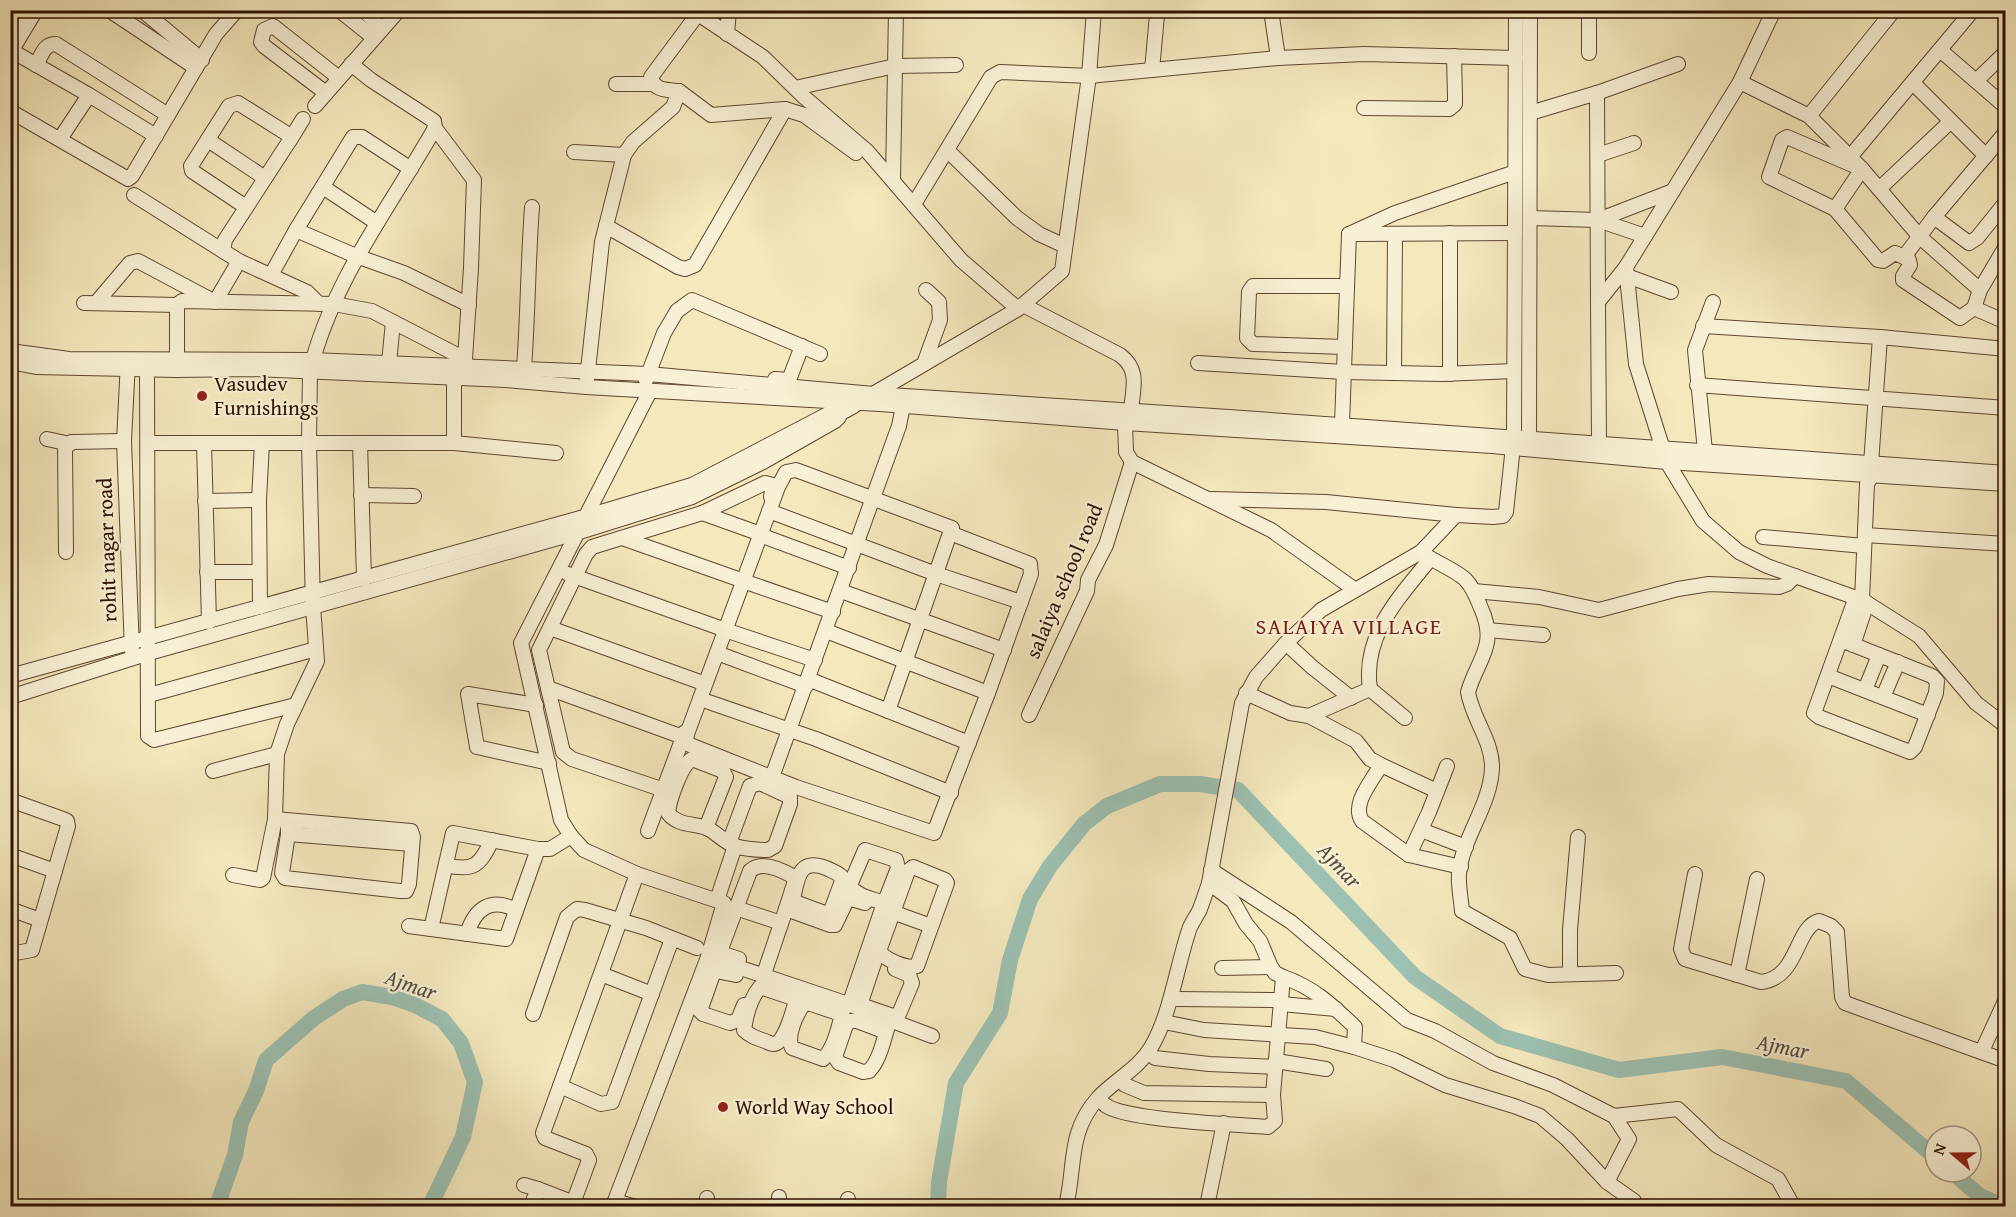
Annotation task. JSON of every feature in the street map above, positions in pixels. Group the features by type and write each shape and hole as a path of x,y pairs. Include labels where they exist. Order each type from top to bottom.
{"street":[{"path":"36,10 11,52 89,94 156,136"},
{"path":"109,10 199,64"},
{"path":"142,10 199,64"},
{"path":"339,10 378,33"},
{"path":"364,10 378,33"},
{"path":"315,106 399,10"},
{"path":"727,34 729,10"},
{"path":"893,180 896,10"},
{"path":"10,697 313,599 364,579 584,518 694,484 828,414 844,411 858,404 1020,307 1062,272 1089,76 1094,10"},
{"path":"1152,70 1157,15 1160,10"},
{"path":"1271,10 1278,58"},
{"path":"1206,499 1326,502 1493,517 1503,516 1506,512 1513,443 1516,10"},
{"path":"1529,444 1530,10"},
{"path":"1589,10 1589,53"},
{"path":"1598,302 1626,271 1645,236 1740,82 1774,10"},
{"path":"1809,116 1894,10"},
{"path":"1850,157 1973,10"},
{"path":"10,33 19,13"},
{"path":"10,111 128,179 132,176 230,13"},
{"path":"873,164 804,115 785,110 711,115 680,91 656,88 652,84 651,77 695,13 763,57 867,151 961,260 1020,307 1120,355 1130,363 1134,374 1126,452 1132,462 1271,530 1354,589"},
{"path":"326,93 264,46 261,42 264,30 273,26 339,78"},
{"path":"36,65 46,47 56,44 168,115"},
{"path":"1940,50 2006,107"},
{"path":"1976,81 2006,52"},
{"path":"914,204 991,77 1000,72 1089,76 1278,58 1364,54 1516,58"},
{"path":"1364,108 1449,109 1455,104 1454,56"},
{"path":"351,64 371,80 428,115 474,180 465,362"},
{"path":"1530,113 1597,93 1678,64"},
{"path":"795,88 895,66 956,65"},
{"path":"1740,82 1809,116 1862,170 1920,237 1980,290"},
{"path":"1913,83 1950,121 1990,151 2006,156"},
{"path":"615,84 652,84"},
{"path":"586,387 606,226 624,155 633,142 673,106 680,91"},
{"path":"1597,93 1599,444"},
{"path":"60,139 89,94"},
{"path":"246,207 192,171 191,166 229,106 238,104 289,135 290,140"},
{"path":"606,226 678,267 685,270 695,265 785,110"},
{"path":"223,251 225,240 303,119"},
{"path":"1879,189 1950,121"},
{"path":"284,824 411,831 409,884 406,891 285,878 276,871 284,824 277,754 296,705 317,661 309,444 311,365 334,304 356,256 435,128"},
{"path":"1905,257 1934,217 2006,132"},
{"path":"271,275 353,137 362,137 411,169"},
{"path":"1862,170 1787,137 1782,140 1768,173 1769,177 1835,209 1878,260 1883,261 1895,253 1909,260 1910,265 1903,276 1904,280 1956,317 1963,317 1974,308 1980,290 2006,246"},
{"path":"208,140 265,178"},
{"path":"1598,155 1634,143"},
{"path":"947,150 1017,218 1039,234 1065,246"},
{"path":"574,152 624,155"},
{"path":"1835,209 1862,170"},
{"path":"1348,234 1395,213 1515,172"},
{"path":"323,187 377,223"},
{"path":"1598,220 1673,191"},
{"path":"134,195 239,261 307,292 319,304"},
{"path":"1934,217 1969,243 1977,238 2006,202"},
{"path":"524,368 532,207"},
{"path":"1530,218 1598,220 1645,236"},
{"path":"296,230 356,256 404,273 469,305"},
{"path":"1450,233 1450,374"},
{"path":"1348,234 1515,233"},
{"path":"1342,424 1348,234"},
{"path":"1394,373 1395,235"},
{"path":"215,302 138,261 130,263 90,303 177,305 182,301 215,302 334,304 372,311 465,362"},
{"path":"215,302 239,261"},
{"path":"1626,271 1671,292"},
{"path":"1626,271 1636,364 1665,455 1703,521 1739,552 1767,566 1862,600 1919,636 1976,703 2006,726"},
{"path":"1345,347 1252,344 1247,338 1249,292 1253,286 1347,286"},
{"path":"924,364 940,320 939,302 926,290"},
{"path":"632,1206 614,1204 703,952 724,903 637,874 584,850 571,836 561,820 521,643 646,391 649,370 664,333 677,311 692,300 820,354"},
{"path":"1705,452 1695,350 1713,302"},
{"path":"177,305 177,359"},
{"path":"1974,308 2006,322"},
{"path":"389,363 393,322"},
{"path":"1704,326 1880,337 2006,349"},
{"path":"1847,642 1932,676 1937,681 1938,687 1928,715 1915,747 1910,752 1819,717 1814,713 1828,676 1847,642 1862,600 1867,484 1872,470 1880,337"},
{"path":"10,362 36,367 128,364 311,365 465,362 524,368 588,371 649,370 789,380 802,346"},
{"path":"10,351 128,364"},
{"path":"147,364 177,359 311,365 586,387 858,404 1145,418 1872,470 2006,473"},
{"path":"1198,363 1344,372 1450,374 1514,371"},
{"name":"rohit nagar road","path":"128,364 124,441 133,658"},
{"path":"147,364 148,736 154,740 296,705"},
{"path":"649,370 874,394 1128,417"},
{"path":"454,377 454,443"},
{"path":"1697,385 2006,408"},
{"path":"772,777 858,543 899,426 903,406"},
{"path":"10,676 260,607 313,599 576,533 692,497 773,456 834,421 844,411"},
{"path":"1145,418 1342,424 1513,443"},
{"path":"47,439 70,444 124,441"},
{"path":"148,443 454,443 556,453"},
{"path":"204,443 209,622"},
{"path":"260,607 259,500 262,443"},
{"path":"360,443 364,579"},
{"name":"rohit nagar road","path":"66,552 65,447 70,444"},
{"path":"1529,444 1599,444 1665,455 1705,452 2006,484"},
{"name":"salaiya school road","path":"1029,715 1087,591 1088,580 1106,545 1132,462"},
{"path":"759,534 786,472 796,470 952,528 888,711"},
{"path":"648,831 759,534 774,489 769,483 702,513 592,547 586,554 539,650 563,752 572,759 663,790"},
{"path":"361,495 414,496"},
{"path":"205,501 259,500"},
{"path":"769,510 936,574 1021,602"},
{"path":"702,513 849,568"},
{"path":"1405,718 1371,689 1369,662 1386,615 1456,515"},
{"path":"724,629 687,734 686,741 690,746 934,833 951,793 1031,574 1030,564 950,533"},
{"path":"1763,537 2006,544"},
{"path":"622,538 833,612"},
{"path":"1066,1206 1072,1152 1078,1131 1102,1101 1143,1060 1161,1025 1190,927 1199,910 1210,877 1244,698 1256,677 1286,643 1321,610 1354,589 1426,555"},
{"path":"1426,555 1466,580 1474,591 1488,622 1488,642 1468,692 1476,719 1487,739 1492,764 1490,789 1466,847 1461,867 1462,911 1510,938 1525,969 1548,975 1616,973"},
{"path":"558,570 815,660"},
{"path":"207,572 259,572"},
{"path":"1474,591 1539,597 1599,610 1678,589 1709,584 1779,587 1787,584 1795,576"},
{"path":"841,591 1004,650"},
{"path":"550,628 703,683"},
{"path":"1488,630 1543,635"},
{"path":"826,631 907,660 988,693"},
{"path":"1286,643 1352,698"},
{"path":"149,695 316,649"},
{"path":"717,653 807,682 969,743"},
{"path":"1865,690 1879,655"},
{"path":"1883,698 1898,662"},
{"path":"1828,676 1928,715"},
{"path":"548,688 683,737"},
{"path":"1309,716 1371,689"},
{"path":"536,705 468,694 477,747 549,763"},
{"path":"1244,698 1290,713 1309,716 1356,741 1370,759 1437,791"},
{"path":"700,699 789,730 951,793"},
{"path":"213,771 277,754"},
{"path":"706,828 726,777 723,771 692,759 687,761 682,770 668,813 679,823 706,828 732,844 768,850 775,846 790,804 790,797 760,783 750,786 732,844 717,900"},
{"path":"1381,765 1358,805 1358,815 1362,821 1409,855 1461,867"},
{"path":"1409,855 1447,766"},
{"path":"10,800 67,821 68,826 32,950 10,954"},
{"path":"233,875 260,880 263,878 284,824"},
{"path":"439,830 538,849 550,849 571,836"},
{"path":"1421,830 1466,847"},
{"path":"431,929 453,833"},
{"path":"1570,974 1570,930 1578,837"},
{"path":"446,865 462,869 472,866 481,861 492,840"},
{"path":"409,926 506,939 538,849"},
{"path":"10,855 55,871"},
{"path":"762,865 788,873 794,877 794,884 781,923 759,975 724,954 721,949 750,871 755,866 762,865"},
{"path":"845,1008 871,958 886,908 908,872 913,867 919,868 947,883 917,966 909,968 881,955 879,951 886,908"},
{"path":"531,1206 531,1187 573,1205 589,1160 586,1154 545,1138 543,1133 637,874"},
{"path":"1695,874 1682,954 1685,959 1692,963 1761,982 1771,981 1779,977 1785,969 1810,925 1819,921 1831,926 1837,932 1842,998 1845,1003 2006,1061"},
{"path":"1210,877 1233,901 1246,924 1260,941 1270,968 1275,973 1301,984 1329,1001 1355,1027 1354,1047"},
{"path":"1210,877 1291,922 1407,1020 1435,1030 1494,1063 1553,1085 1614,1116 1629,1139 1607,1182"},
{"path":"1737,975 1757,879"},
{"path":"786,909 828,920 835,925 848,898 886,908 931,927"},
{"path":"467,934 475,916 489,905 499,903 516,910"},
{"path":"736,908 781,923"},
{"path":"10,909 40,920"},
{"path":"533,1014 567,917 577,909 646,928 759,975 798,994"},
{"path":"1074,1206 1080,1151 1085,1134 1102,1101 1125,1085 1155,1058 1169,1023 1197,936 1199,910"},
{"path":"560,1086 601,1104 612,1102 672,939"},
{"path":"1222,968 1270,968"},
{"path":"601,974 652,994"},
{"path":"1102,1101 1125,1113 1268,1127 1272,1125 1275,1121 1273,1095 1283,977"},
{"path":"798,994 780,1042 774,1044 749,1036 744,1029 746,1016 755,992 760,987 798,994 845,1008 888,1026 932,1036"},
{"path":"1176,999 1281,1002 1336,1009"},
{"path":"1982,1052 2006,999"},
{"path":"1169,1023 1204,1030 1315,1037 1394,1060 1444,1085 1540,1116 1567,1139 1607,1182 1634,1201"},
{"path":"1155,1058 1209,1064 1275,1064 1326,1069"},
{"path":"1125,1085 1144,1094 1273,1095"},
{"path":"1614,1116 1678,1109 1716,1145 1778,1179 1792,1206"},
{"path":"1206,1206 1224,1123"}],"waterway":[{"name":"Ajmar","path":"938,1206 939,1182 956,1083 1000,1013 1010,960 1030,899 1050,866 1084,824 1107,806 1160,784 1200,784 1238,790 1415,977 1500,1036 1619,1070 1722,1057 1846,1081 1923,1147"},
{"name":"Ajmar","path":"217,1206 235,1155 241,1122 256,1091 266,1060 314,1018 343,999 362,992 392,997 415,1005 442,1019 461,1043 475,1082 463,1137 430,1206"},
{"name":"Ajmar","path":"1966,1184 1980,1196 2003,1206"}],"place":[{"name":"Vasudev Furnishings","path":"202,396"},
{"name":"World Way School","path":"723,1107"}],"district":[{"name":"SALAIYA VILLAGE","path":"1349,626"}]}
